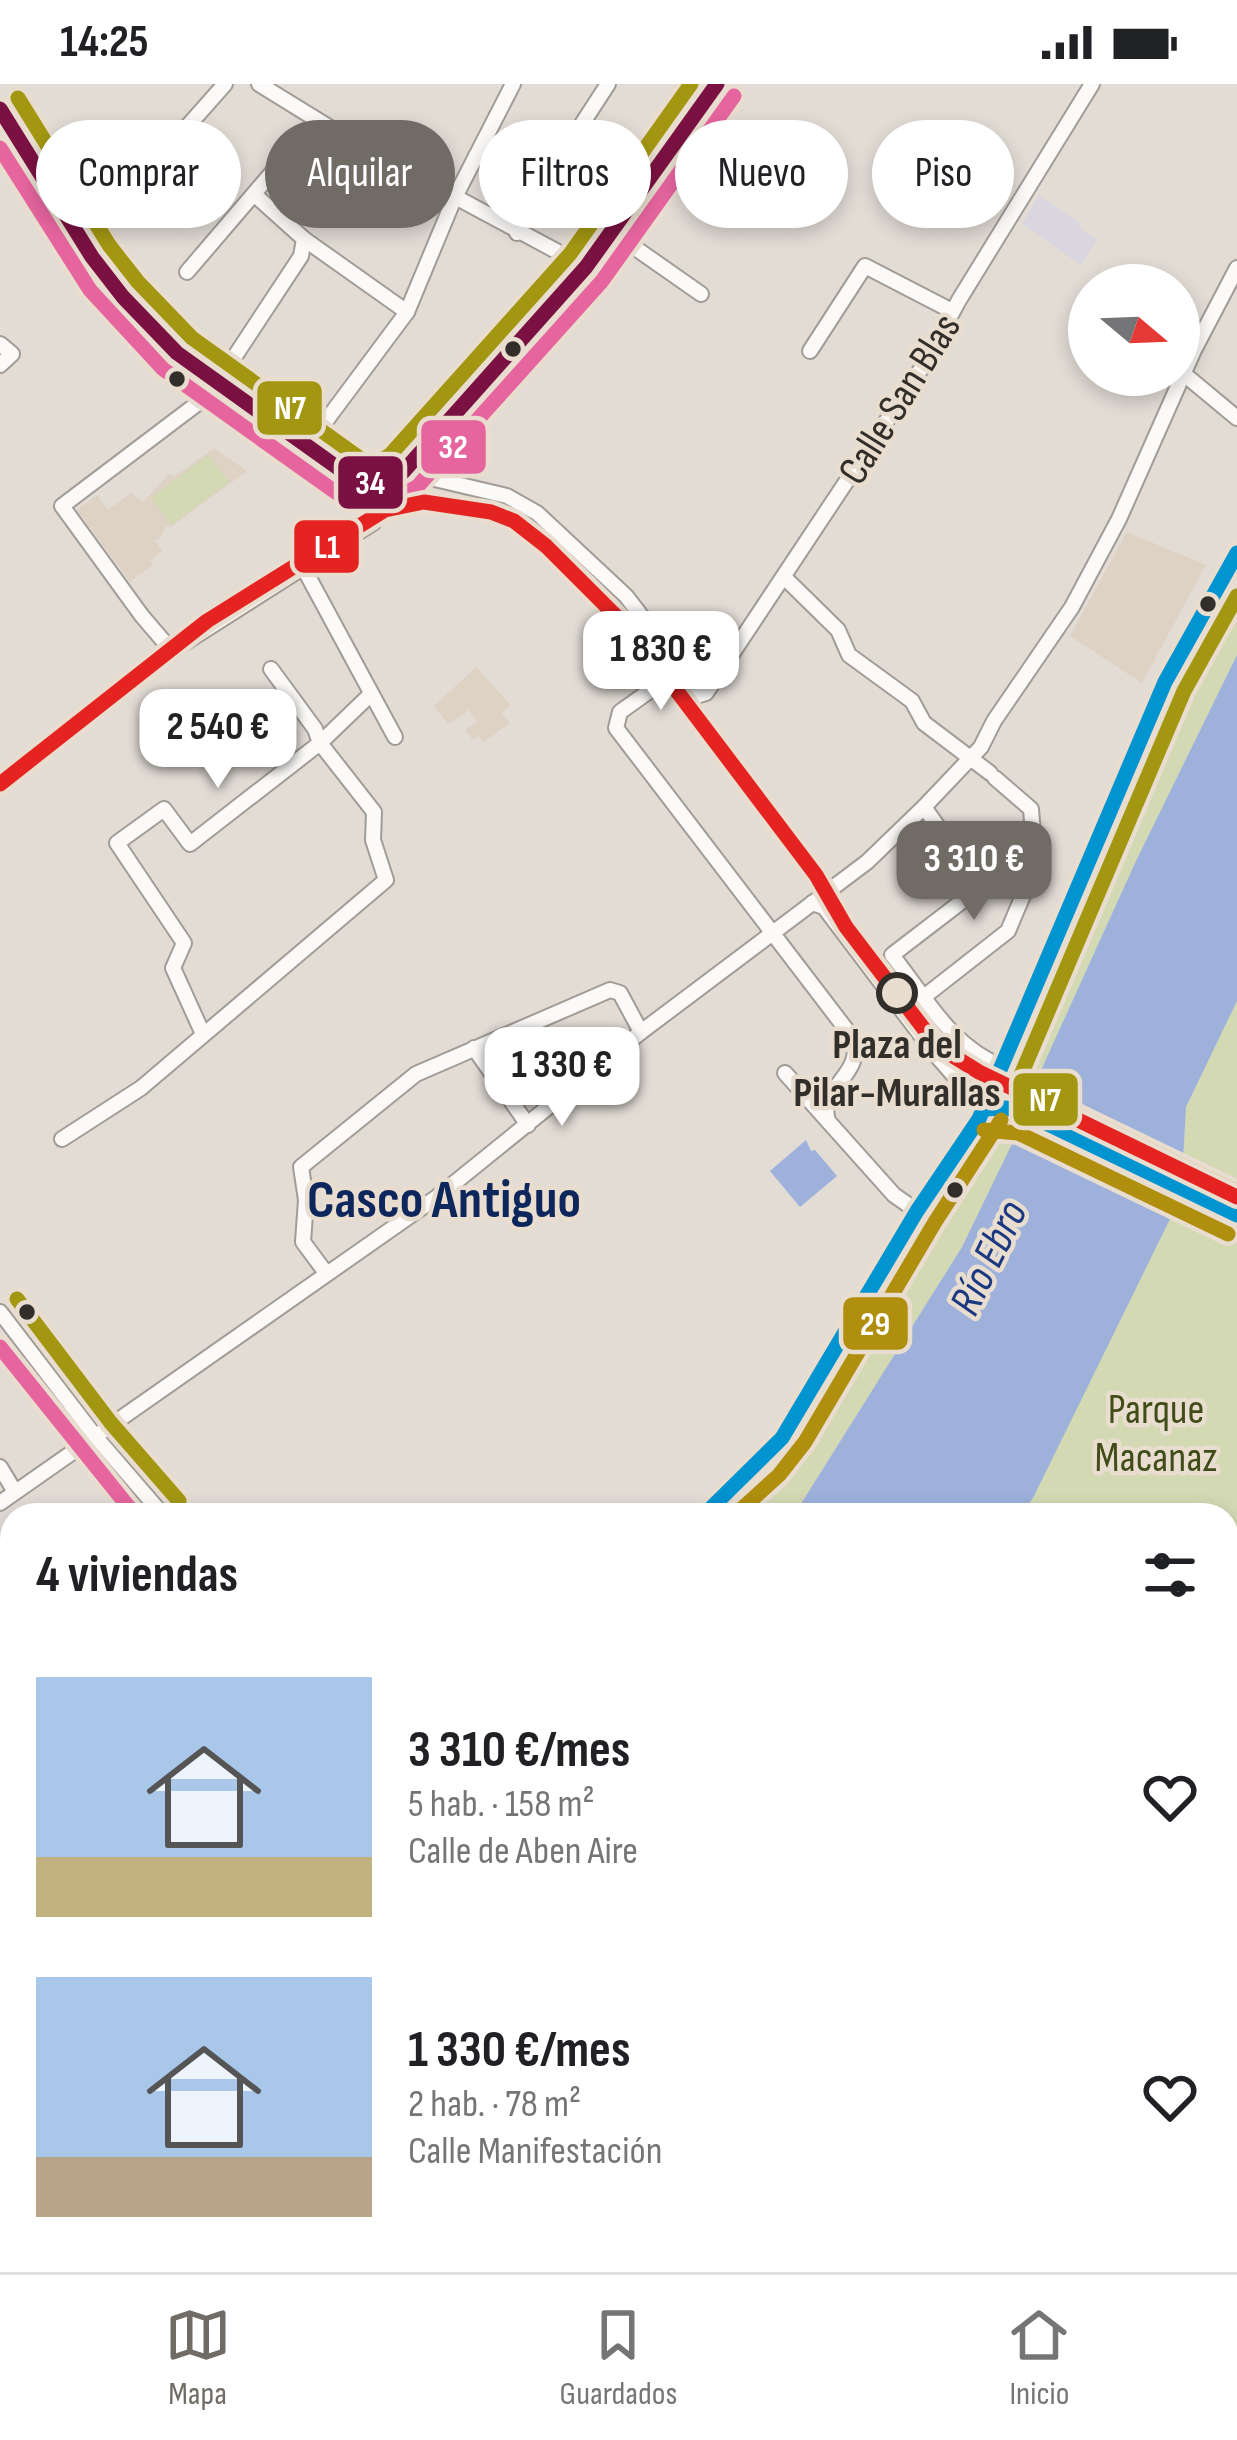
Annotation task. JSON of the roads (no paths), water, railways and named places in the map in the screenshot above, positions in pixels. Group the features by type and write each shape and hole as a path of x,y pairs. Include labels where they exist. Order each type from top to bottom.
{"main road":[{"path":"717,1503 764,1461 788,1431 917,1211 983,1109 1165,682 1237,554"},
{"path":"983,1109 1025,1113 1237,1215"}],"street":[{"path":"86,242 225,84"},
{"path":"260,84 317,120"},
{"path":"455,197 513,84"},
{"path":"584,120 608,84"},
{"path":"651,169 717,84"},
{"name":"Calle San Blas","path":"670,670 690,698 706,694 926,363 952,310 1092,84"},
{"path":"0,109 117,290 164,334 177,353 218,383 368,468 396,470 506,496 537,513 626,596 668,651 670,670 662,682 620,712 617,730 856,1044 852,1069 826,1106 828,1121"},
{"path":"187,272 265,185"},
{"path":"256,196 304,239 407,312"},
{"path":"455,200 586,266"},
{"path":"313,440 407,312 442,228"},
{"path":"517,233 520,228"},
{"path":"164,334 185,339 225,367 354,479 370,485 389,482 586,266 606,228"},
{"path":"612,228 701,294"},
{"path":"304,239 302,256 218,383 62,506 163,643 176,650 374,523 368,468"},
{"path":"810,351 865,266 952,310"},
{"path":"1200,342 1237,268"},
{"path":"1200,387 1237,418"},
{"path":"0,1503 436,1197 641,1032 867,862 970,760 1084,585 1174,396"},
{"path":"302,566 395,737"},
{"path":"785,578 838,630 845,652 912,701 924,723 1034,814 1036,842 896,950 967,1049 1001,1066"},
{"path":"62,1139 141,1088 384,883 387,876 373,840 374,812 271,669"},
{"path":"203,1034 174,972 184,943 117,843 164,808 190,844 320,743 371,694"},
{"path":"924,807 948,841"},
{"path":"925,996 1007,931 1035,867"},
{"path":"812,903 824,907 983,1109"},
{"path":"326,1273 303,1242 306,1200 301,1172 304,1162 373,1106 416,1074 610,990 620,992 641,1032"},
{"path":"474,1048 528,1125"},
{"path":"784,1073 894,1196 917,1211"},
{"path":"0,1312 153,1503"},
{"path":"0,1467 15,1492"}],"water":[{"name":"Río Ebro","path":"1237,655 1237,1001 1186,1107 1182,1180 1171,1217 1034,1496 1030,1503 802,1503 962,1247 1041,1084 1037,1079"},
{"path":"806,1140 837,1176 800,1207 770,1171"}],"place":[{"name":"Plaza del Pilar-Murallas","path":"897,993"}],"district":[{"name":"Casco Antiguo","path":"444,1198"}],"park label":[{"name":"Parque Macanaz","path":"1156,1432"}]}
